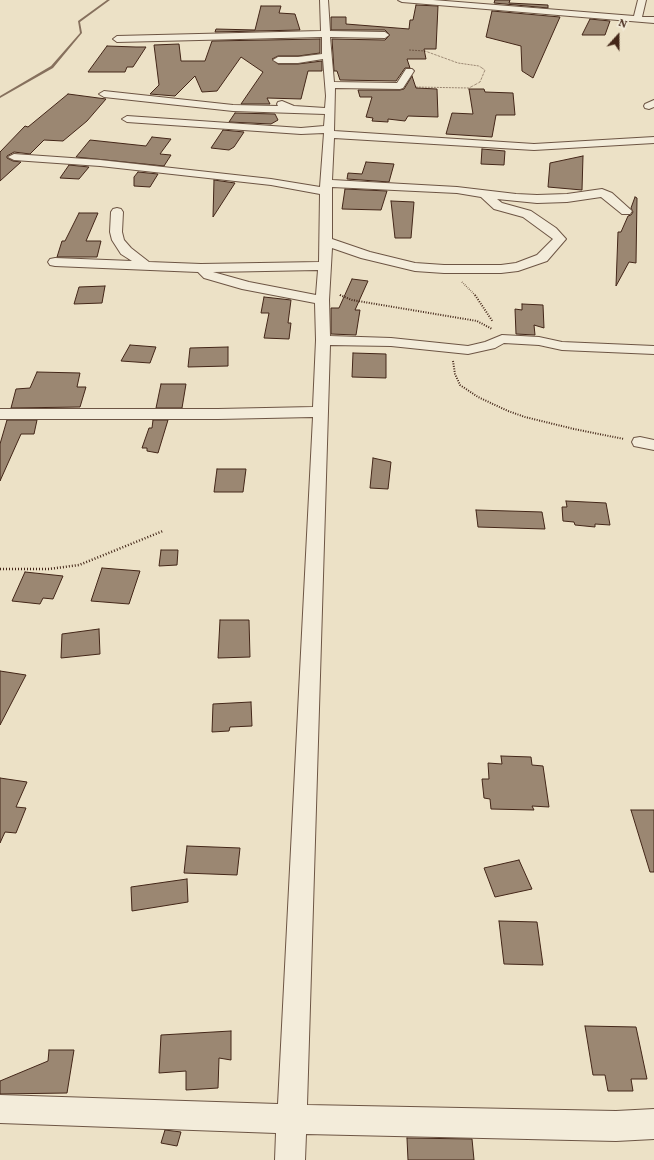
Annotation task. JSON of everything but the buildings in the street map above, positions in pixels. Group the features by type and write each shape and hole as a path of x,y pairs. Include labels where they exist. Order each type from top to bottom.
{"street":[{"path":"324,0 330,103"},
{"path":"402,0 654,20"},
{"path":"637,19 642,0"},
{"path":"116,39 326,34 385,35"},
{"path":"278,60 298,60 327,56"},
{"path":"290,1160 321,412 323,340 322,300 330,86 400,86 409,71"},
{"path":"104,94 233,108 292,109 330,103"},
{"path":"277,101 292,109"},
{"path":"127,119 301,131 329,131 534,147 654,140"},
{"path":"14,158 100,163 326,188 426,188 516,198 543,199 567,198 602,193 608,195 626,211"},
{"path":"325,241 384,260 415,267 444,269 501,269 518,267 542,258 560,239 552,230 527,214 498,206 485,194"},
{"path":"117,212 116,232 118,240 126,251 145,265"},
{"path":"55,262 201,268 298,266 324,273"},
{"path":"219,278 234,277 276,281 286,276 298,266"},
{"path":"201,268 209,275 219,278 274,292 322,300"},
{"path":"323,340 391,342 451,349 480,348 490,346 502,339 539,341 562,346 654,350"},
{"path":"0,414 218,414 321,412"},
{"path":"0,1109 292,1119 616,1126 654,1124"}],"path":[{"path":"409,50 425,51 458,63 479,66 485,70 480,82 469,88 425,88"},
{"path":"444,269 455,276 477,297 493,322"},
{"path":"324,273 334,292 352,300 477,321 485,324 502,339"},
{"path":"451,349 455,374 460,385 478,397 525,418 574,430 647,443"},
{"path":"0,569 49,569 79,564 163,531"}],"waterway":[{"path":"0,97 52,67 81,33 79,22 109,0"}]}
